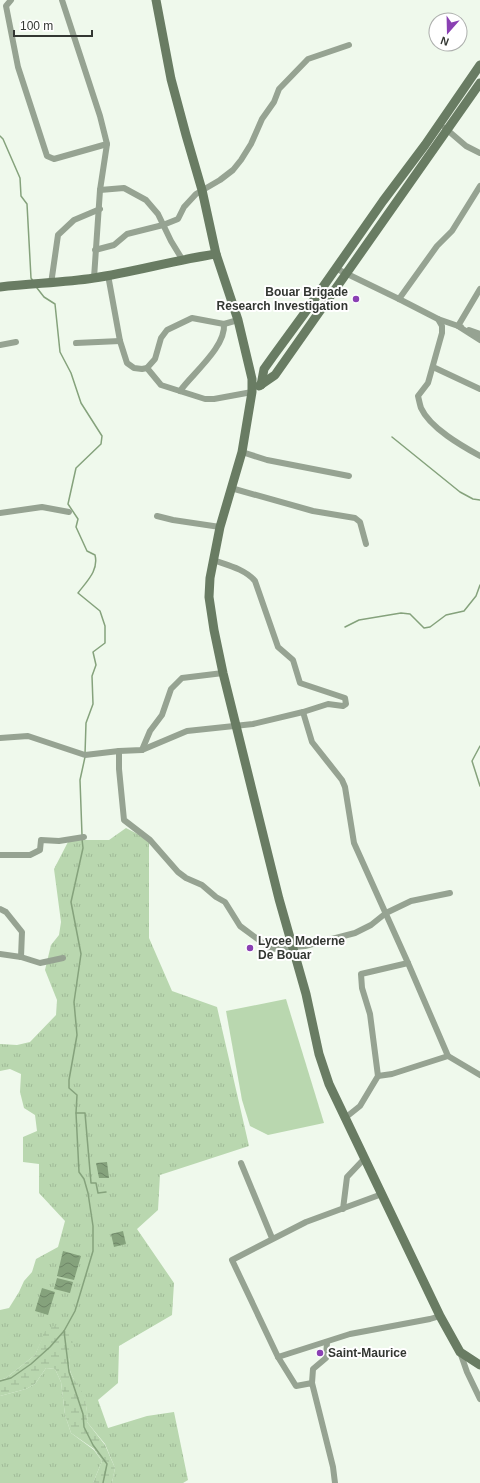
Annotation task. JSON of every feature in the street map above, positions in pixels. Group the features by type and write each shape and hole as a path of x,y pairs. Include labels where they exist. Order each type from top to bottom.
{"main road":[{"path":"156,0 170,75 202,190 216,254 238,320 252,380 252,392 242,452 220,527 210,578 209,597 223,672 279,899 306,994 319,1054 329,1084 440,1316 460,1352 480,1365"},
{"path":"261,385 264,369 337,269 383,201 480,65"},
{"path":"252,392 275,375 348,273 479,84 470,79"},
{"path":"0,287 34,283 51,284 94,278 182,259 216,254"},
{"path":"304,314 313,321"}],"street":[{"path":"11,0 6,3 18,67 47,156 54,159 107,144"},
{"path":"62,0 100,116 107,144 100,190 100,209 95,250 94,278"},
{"path":"95,250 114,245 127,234 163,225 178,219 184,207 196,194 220,180 237,165 251,144 262,119 274,102 279,89 308,59 348,45"},
{"path":"441,121 447,130 466,146 480,153"},
{"path":"399,298 437,246 452,231 480,186"},
{"path":"100,190 124,188 146,200 158,214 182,259"},
{"path":"51,284 58,235 74,220 100,209"},
{"path":"337,269 399,298 438,319 480,334"},
{"path":"108,275 120,341 126,363 134,368 142,370 147,368 155,359 161,338 167,330 192,318 224,324 238,320"},
{"path":"458,326 480,290"},
{"path":"438,319 442,326 442,333 428,382 418,396 421,407 425,415 440,430 480,456"},
{"path":"180,391 186,382 202,367 219,342 225,330 224,324"},
{"path":"458,326 480,340"},
{"path":"76,343 120,341"},
{"path":"0,345 16,342"},
{"path":"433,367 480,389"},
{"path":"147,368 161,385 205,399 214,399 252,392"},
{"path":"242,452 267,460 349,476"},
{"path":"232,488 313,511 355,518 360,522 366,544"},
{"path":"0,513 42,507 69,512"},
{"path":"157,516 220,527"},
{"path":"0,738 28,736 85,755 142,750 187,731 253,724 328,704 343,706 346,704 345,698 300,682 293,660 278,647 255,581 251,576 241,570 213,560"},
{"path":"142,750 150,731 162,715 171,689 182,678 223,672"},
{"path":"302,712 312,742 342,780 345,787 354,843 448,1056 480,1075"},
{"path":"119,751 119,769 124,820 150,840 178,872 186,878 202,885 216,897 225,902 240,926 271,949 305,946 355,932 371,925 386,913 411,900 450,893"},
{"path":"0,855 30,855 40,850 41,840 59,841 84,837"},
{"path":"0,909 6,912 22,932 21,957"},
{"path":"0,954 21,957 40,963 63,958"},
{"path":"345,1118 360,1106 378,1076 370,1014 362,988 361,974 408,963"},
{"path":"378,1076 392,1074 448,1056"},
{"path":"343,1209 347,1177 364,1159"},
{"path":"242,1163 272,1238"},
{"path":"312,1383 296,1386 278,1357 232,1260 272,1238 306,1222 382,1194"},
{"path":"278,1357 350,1334 440,1316"},
{"path":"327,1342 326,1358 312,1369 312,1383 333,1466 335,1483"},
{"path":"460,1352 467,1372 480,1399"}],"green space":[{"path":"126,828 149,840 149,938 172,991 217,1007 249,1146 160,1175 158,1210 137,1229 174,1283 172,1315 119,1346 118,1383 98,1400 108,1428 147,1416 174,1412 188,1480 183,1483 112,1483 115,1468 105,1444 87,1422 87,1410 84,1399 70,1371 69,1361 73,1348 47,1329 35,1355 6,1378 0,1380 0,1310 9,1308 24,1281 32,1272 36,1259 58,1247 65,1221 39,1193 39,1164 23,1162 23,1137 37,1131 35,1115 24,1108 20,1092 21,1074 10,1069 0,1071 0,1044 17,1045 30,1042 56,1015 57,1000 45,970 51,945 59,935 61,922 54,869 69,840 109,840"},
{"path":"286,999 324,1123 268,1135 250,1126 242,1100 226,1011"},
{"path":"59,1324 67,1328 72,1341 73,1349 69,1367 74,1380 85,1399 87,1422 105,1445 115,1468 112,1483 93,1483 102,1461 94,1449 71,1433 65,1415 61,1382 55,1369 46,1368 35,1384 26,1389 0,1396 0,1380 6,1378 35,1355 46,1329"},
{"path":"46,1368 55,1369 61,1382 65,1415 71,1433 94,1450 102,1461 93,1483 0,1483 0,1396 26,1389 35,1384"}],"water":[{"path":"107,1162 109,1178 99,1178 96,1163"},
{"path":"123,1231 126,1244 114,1247 111,1234"},
{"path":"63,1251 81,1256 74,1280 57,1276"},
{"path":"57,1278 73,1282 70,1293 54,1289"},
{"path":"42,1288 55,1292 48,1315 35,1311"}],"waterway":[{"path":"0,136 3,139 20,178 21,196 27,204 31,278 33,281"},
{"path":"37,288 44,297 55,304 60,352 71,373 81,403 102,436 101,444 76,468 68,504 78,519 76,527 87,551 95,555 96,561 91,576 78,593 100,611 105,626 105,643 93,652 96,665 92,676 93,704 86,723 85,754"},
{"path":"392,437 460,492 473,499 480,500"},
{"path":"345,627 359,620 401,613 410,614 424,628 430,627 446,615 464,611 476,596 480,585"},
{"path":"480,746 472,761 480,786"},
{"path":"82,835 80,780 85,757"},
{"path":"0,1381 11,1378 31,1364 50,1347 64,1331 75,1311 93,1251 93,1226 88,1193 84,1179 79,1172 76,1113 77,1095 69,1088 77,1035 74,1002 81,954 71,902 83,848 82,839"},
{"path":"76,1113 85,1113 91,1183 96,1183 98,1193 106,1192"},
{"path":"64,1331 69,1372 83,1414 84,1427 93,1445 107,1464 103,1483"}],"place":[{"name":"Bouar Brigade Research Investigation","path":"356,299"},
{"name":"Lycee Moderne De Bouar","path":"250,948"},
{"name":"Saint-Maurice","path":"320,1353"}]}
